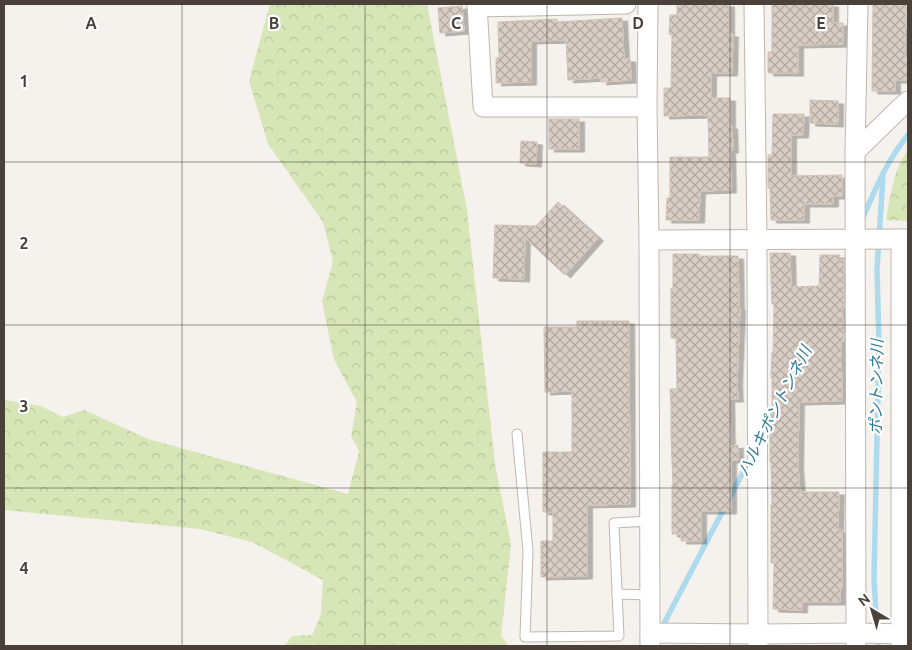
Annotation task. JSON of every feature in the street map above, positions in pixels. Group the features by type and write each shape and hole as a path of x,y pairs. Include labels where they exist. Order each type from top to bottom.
{"street":[{"path":"626,4 477,5 483,107 647,107"},
{"path":"648,4 650,640 900,637 899,239 649,240"},
{"path":"754,4 757,240 758,640"},
{"path":"858,4 854,152 861,240 858,638"},
{"path":"854,152 908,101"}],"lane":[{"path":"518,434 528,551 525,637 618,636 614,523 650,521"},
{"path":"617,594 650,594"}],"green space":[{"path":"270,4 427,4 467,210 495,464 511,544 501,636 509,646 284,646 292,636 312,635 321,615 323,580 252,542 200,529 4,510 4,400 41,406 63,417 84,410 148,439 348,494 359,451 351,436 357,402 334,360 322,302 333,261 323,222 268,144 249,81"},
{"path":"908,150 908,221 886,220 896,174"}],"building":[{"path":"677,4 729,4 729,34 733,34 732,73 711,73 711,98 730,98 730,126 732,126 733,150 730,150 731,190 700,191 699,220 666,220 667,198 670,198 670,157 709,157 708,115 664,116 664,88 671,88 672,35 669,34 670,15 677,15"},
{"path":"772,4 833,4 833,23 843,23 843,44 798,45 798,73 768,73 768,52 772,52"},
{"path":"873,4 906,4 905,57 908,57 908,80 895,80 895,91 872,91"},
{"path":"462,6 464,31 440,33 438,8"},
{"path":"622,18 624,59 630,59 631,80 601,82 601,78 568,80 566,40 531,41 531,82 496,83 496,58 499,58 498,22 557,19 557,22"},
{"path":"810,100 838,101 838,124 810,123"},
{"path":"773,114 804,114 803,135 791,135 791,176 842,175 842,196 833,196 833,204 804,204 804,220 771,220 770,188 768,188 768,155 772,155"},
{"path":"549,119 579,119 579,149 549,149"},
{"path":"521,141 537,142 536,164 520,163"},
{"path":"558,202 598,238 565,275 525,238 524,279 493,278 495,225 536,226"},
{"path":"770,253 790,253 791,287 819,286 820,255 840,255 839,260 844,260 844,308 842,308 844,341 841,341 842,401 799,402 798,466 800,492 839,492 838,530 842,530 842,589 840,589 840,602 802,602 802,610 773,609 774,563 771,563 770,427 772,427 771,378 774,304 772,304"},
{"path":"673,254 738,256 740,308 738,399 729,399 730,446 738,445 738,460 731,460 731,511 701,511 701,541 681,541 681,534 672,534 673,485 670,389 677,389 676,338 671,338"},
{"path":"577,321 629,321 630,504 587,505 587,576 541,577 541,541 553,541 553,512 543,512 543,452 572,452 572,391 545,392 544,327 577,327"}],"waterway":[{"name":"ポントンネ川","path":"862,220 888,165 908,135"},
{"name":"ポントンネ川","path":"878,646 874,579 879,344 877,269 883,176"},
{"name":"ハルキポントンネ川","path":"763,433 775,411"},
{"name":"ハルキポントンネ川","path":"660,631 751,457"}]}
